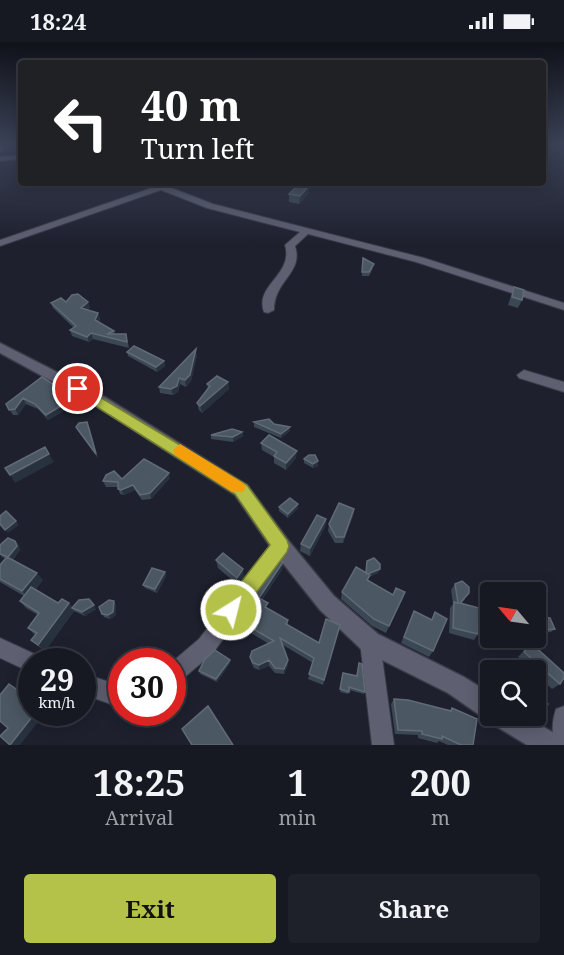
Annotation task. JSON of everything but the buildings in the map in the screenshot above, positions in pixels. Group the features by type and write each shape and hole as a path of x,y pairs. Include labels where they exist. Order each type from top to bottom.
{"street":[{"path":"0,243 164,186"},
{"path":"169,186 210,206 420,260 564,307"},
{"path":"268,310 270,292 284,278 293,259 290,245 305,232"},
{"path":"0,347 95,398 241,489 280,546 327,603 370,642 456,685 480,701"},
{"path":"524,375 564,387"},
{"path":"186,663 206,646 280,546"},
{"path":"370,642 383,745"},
{"path":"0,648 18,656"},
{"path":"564,717 564,738"},
{"path":"519,726 550,745"}],"slow traffic":[{"path":"180,450 238,487"}],"route":[{"path":"78,389 241,489 280,546 231,610"}]}
